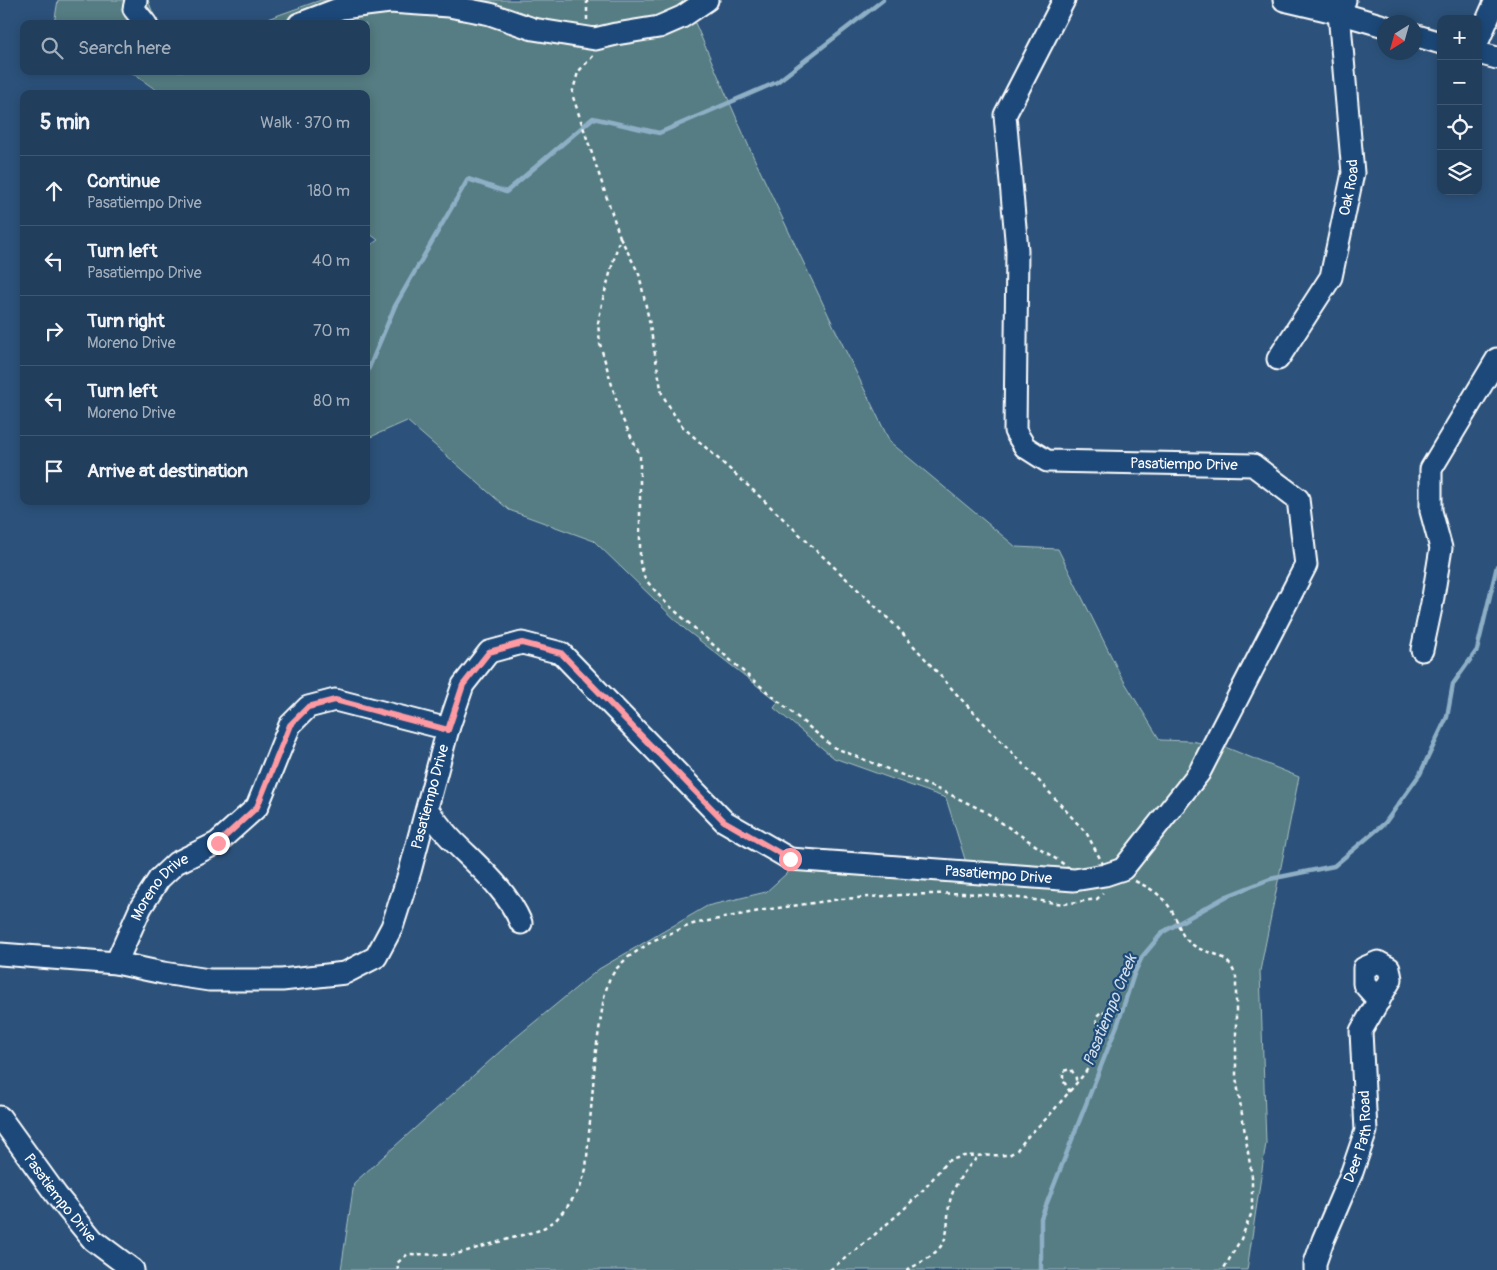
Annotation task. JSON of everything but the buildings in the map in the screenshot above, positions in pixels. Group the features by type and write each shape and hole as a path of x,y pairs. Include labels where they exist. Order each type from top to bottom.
{"street":[{"path":"136,0 134,9 143,20"},
{"path":"310,20 341,8 390,2 449,6 490,14 533,29 595,39 659,27 682,18 708,0"},
{"name":"Pasatiempo Drive","path":"0,954 116,963 209,980 282,980 345,974 376,957 392,928 410,871 448,730 463,685 489,652 522,643 561,653 724,821 790,859 1074,880 1105,870 1123,869 1199,773 1306,565 1298,499 1253,465 1047,461 1025,447 1015,431 1018,250 1005,115 1064,0"},
{"path":"1284,0 1342,6 1377,23"},
{"path":"1482,32 1496,0"},
{"name":"Oak Road","path":"1278,359 1331,277 1353,173 1342,6"},
{"path":"1422,37 1437,41"},
{"path":"1482,54 1497,58"},
{"path":"1422,650 1441,548 1431,511 1430,469 1497,359"},
{"name":"Moreno Drive","path":"116,963 141,907 159,879 176,863 218,843 257,807 290,725 308,707 335,700 448,730"},
{"path":"427,809 452,841 484,871 514,906 521,923"},
{"name":"Deer Path Road","path":"1315,1270 1315,1263 1323,1240 1352,1172 1366,1131 1361,1031 1379,1001"},
{"name":"Pasatiempo Drive","path":"0,1117 57,1196 93,1240 133,1270"}],"path":[{"path":"398,1270 397,1263 408,1254 453,1255 540,1230 555,1221 567,1207 580,1188 586,1169 596,1050 604,997 609,980 616,969 627,958 654,940 693,924 764,910 851,898 900,894 963,893 1064,904 1097,899 1105,891 1107,884 1105,870 1087,834 1040,782 961,699 896,626 755,492 683,427 675,416 662,394 639,274 620,237 572,94"},
{"path":"620,237 598,323 600,344 621,416 640,455 640,562 645,579 684,620 833,747 947,793 984,811 1074,871 1105,870"},
{"path":"1130,879 1160,894 1168,905 1181,933 1190,943 1227,960 1233,968 1236,977 1236,1077 1252,1177 1252,1212 1241,1239 1223,1270"},
{"path":"830,1270 903,1210 926,1187 947,1161 964,1156 1009,1155 1017,1150 1070,1092 1095,1056 1099,1034 1108,1017 1102,1011 1096,1016 1099,1034"},
{"path":"1070,1092 1063,1080 1063,1071 1071,1069 1076,1078 1076,1084"},
{"path":"906,1270 921,1263 942,1245 946,1234 951,1195 965,1170 979,1156"}],"green space":[{"path":"58,0 148,0 157,20 55,20"},
{"path":"321,0 722,0 692,16 753,156 890,442 1016,547 1058,549 1121,676 1160,740 1190,741 1225,747 1299,777 1260,971 1266,1143 1247,1270 341,1270 354,1183 514,1039 599,969 707,906 766,892 806,856 968,869 946,798 834,758 774,708 778,702 685,629 594,541 509,510 407,421 370,437 370,245 378,240 370,234 370,90 156,90 135,75 370,75 370,20 264,20"}],"waterway":[{"path":"370,365 395,306 468,179 506,192 593,118 659,133 777,82 883,0"},
{"name":"Pasatiempo Creek","path":"1041,1270 1041,1218 1142,957 1163,932 1227,896 1270,879 1334,866 1385,823 1420,774 1447,717 1453,684 1477,650 1497,566"}],"route":[{"path":"218,843 234,826 257,807 290,725 308,707 335,700 448,730 463,685 489,652 522,643 561,653 724,821 790,859"}]}
